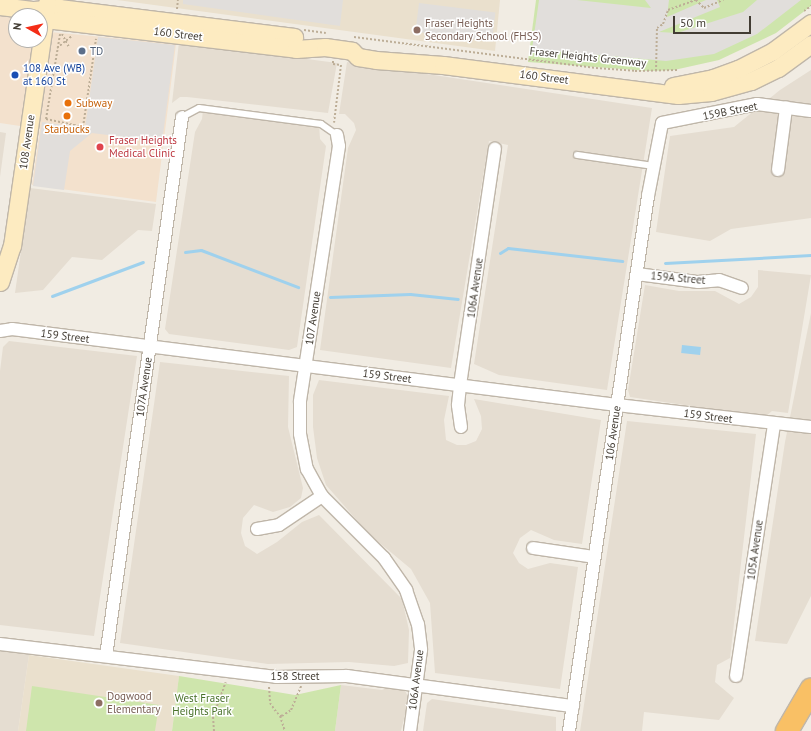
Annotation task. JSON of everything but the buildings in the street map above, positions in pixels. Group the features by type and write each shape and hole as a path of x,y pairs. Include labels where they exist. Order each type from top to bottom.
{"highway":[{"path":"787,731 811,690"}],"street":[{"name":"160 Street","path":"0,6 40,8"},
{"name":"160 Street","path":"48,8 59,8 298,37 329,53"},
{"name":"160 Street","path":"48,15 54,20 329,53 356,44 358,57 376,60 443,65 645,89 678,95 731,88 778,68 811,44"},
{"name":"160 Street","path":"645,89 683,85 732,72 773,51 811,23"},
{"path":"164,32 174,27 224,34 244,30"},
{"name":"108 Avenue","path":"0,273 0,245 29,48"},
{"name":"108 Avenue","path":"0,282 12,246 35,48"},
{"name":"159B Street","path":"659,135 662,123 757,104 811,111"},
{"path":"778,170 786,108"},
{"name":"107A Avenue","path":"106,656 182,117"},
{"name":"107 Avenue","path":"322,496 307,469 300,434 300,402 339,146 337,135"},
{"name":"106 Avenue","path":"569,731 617,405 659,135"},
{"name":"106A Avenue","path":"461,427 458,405 460,385 495,149"},
{"name":"159A Street","path":"637,274 698,282 719,280 742,288"},
{"name":"159 Street","path":"0,331 12,329 306,367 774,424 811,427"},
{"name":"105A Avenue","path":"736,676 774,424"},
{"path":"257,529 279,525 322,496"},
{"name":"106A Avenue","path":"322,496 384,558 406,590 418,624 420,642 410,731"},
{"path":"533,548 594,558"},
{"name":"158 Street","path":"0,639 17,644"},
{"name":"158 Street","path":"0,644 17,644 268,676 347,676 573,706"}],"lane":[{"path":"182,117 199,108 321,124 337,135"},
{"path":"577,155 654,166"}],"path":[{"path":"176,12 178,0"},
{"path":"656,71 657,28 663,24 668,10 696,0 704,8 723,0"},
{"path":"42,122 46,119 56,49 61,31 69,47"},
{"path":"46,119 84,127 97,36"},
{"path":"56,49 65,41"},
{"name":"Fraser Heights Greenway","path":"356,44 596,68 656,71 681,70"},
{"path":"329,53 333,64 341,65 333,119"},
{"path":"214,731 214,717 225,690 227,671"},
{"path":"268,676 270,703 280,716 285,731"},
{"path":"280,716 288,714 298,700 302,676"}],"shaded area":[{"path":"0,0 25,0 24,8 8,8 8,48 48,48 48,32 176,44 156,202 32,185 40,129 0,123"},
{"name":"Fraser Heights Secondary School (FHSS)","path":"117,0 500,0 495,51"},
{"path":"183,0 343,0 340,26 183,4"},
{"path":"539,0 577,0 651,8 645,0 669,0 667,17 706,0 717,0 720,7 659,32 677,33 743,12 757,0 801,0 757,34 714,54 666,61 532,49"},
{"path":"419,3 495,12 492,41 415,32"},
{"path":"98,37 175,45 162,142 92,133 70,151 64,190 33,186 42,122 85,128"},
{"path":"179,42 337,63 328,113 187,97 180,97 172,103"},
{"path":"347,62 652,108 607,390 499,375 474,364 508,145 489,141 451,368 320,350 348,148 356,130 354,123 345,114 339,114"},
{"path":"811,70 811,218 731,229 710,241 656,232 670,136 734,127 780,90"},
{"path":"203,110 319,124 320,139 326,146 297,347 289,350 169,334 165,329 195,132 202,119"},
{"path":"0,132 6,133 0,177"},
{"path":"30,188 156,204 152,231 138,230 102,260 72,257 43,290 15,293"},
{"path":"758,270 811,275 788,413 772,411 765,417 630,397 628,390 645,285 679,291 715,291 739,304 751,297 758,287"},
{"path":"811,313 811,596 787,644 755,641 785,442"},
{"path":"9,341 137,356 94,636 0,625 0,371 3,347"},
{"path":"160,362 289,376 288,427 303,488 301,498 290,507 273,512 254,505 243,518 241,533 245,546 257,554 277,542 302,522 319,515 402,599 409,630 408,663 394,666 349,662 268,664 120,643"},
{"path":"319,380 449,396 444,420 446,440 457,445 466,445 476,441 482,429 481,416 474,399 601,420 582,544 554,540 531,530 520,538 513,553 519,563 528,569 550,563 578,567 560,689 435,673 430,603 411,569 369,534 326,485 317,458 313,427 313,395"},
{"path":"627,421 756,434 730,658 717,665 715,682 734,698 719,720 644,712 642,731 580,731"},
{"path":"0,649 23,652 29,655 18,731 0,731"},
{"name":"Dogwood Elementary","path":"29,655 179,676 172,731 18,731"},
{"path":"341,685 382,690 389,687 405,691 409,698 401,731 335,731"},
{"path":"432,699 556,717 556,731 423,731 427,703"}],"green space":[{"path":"536,0 811,0 811,6 776,33 719,60 674,70 649,71 528,62"},
{"name":"West Fraser Heights Park","path":"179,676 295,695 341,685 335,731 172,731"},
{"path":"32,686 159,705 155,731 26,731"}],"water":[{"path":"682,345 701,347 700,355 681,353"}],"waterway":[{"path":"500,253 508,248 622,261"},
{"path":"185,252 201,250 298,287"},
{"path":"665,263 811,255"},
{"path":"52,296 143,262"},
{"path":"330,297 410,294 458,299"}],"place":[{"name":"Fraser Heights Secondary School (FHSS)","path":"417,30"},
{"name":"TD","path":"82,51"},
{"name":"108 Ave (WB) at 160 St","path":"15,75"},
{"name":"Subway","path":"68,103"},
{"name":"Starbucks","path":"67,116"},
{"name":"Fraser Heights Medical Clinic","path":"100,147"},
{"name":"Dogwood Elementary","path":"99,703"}]}
